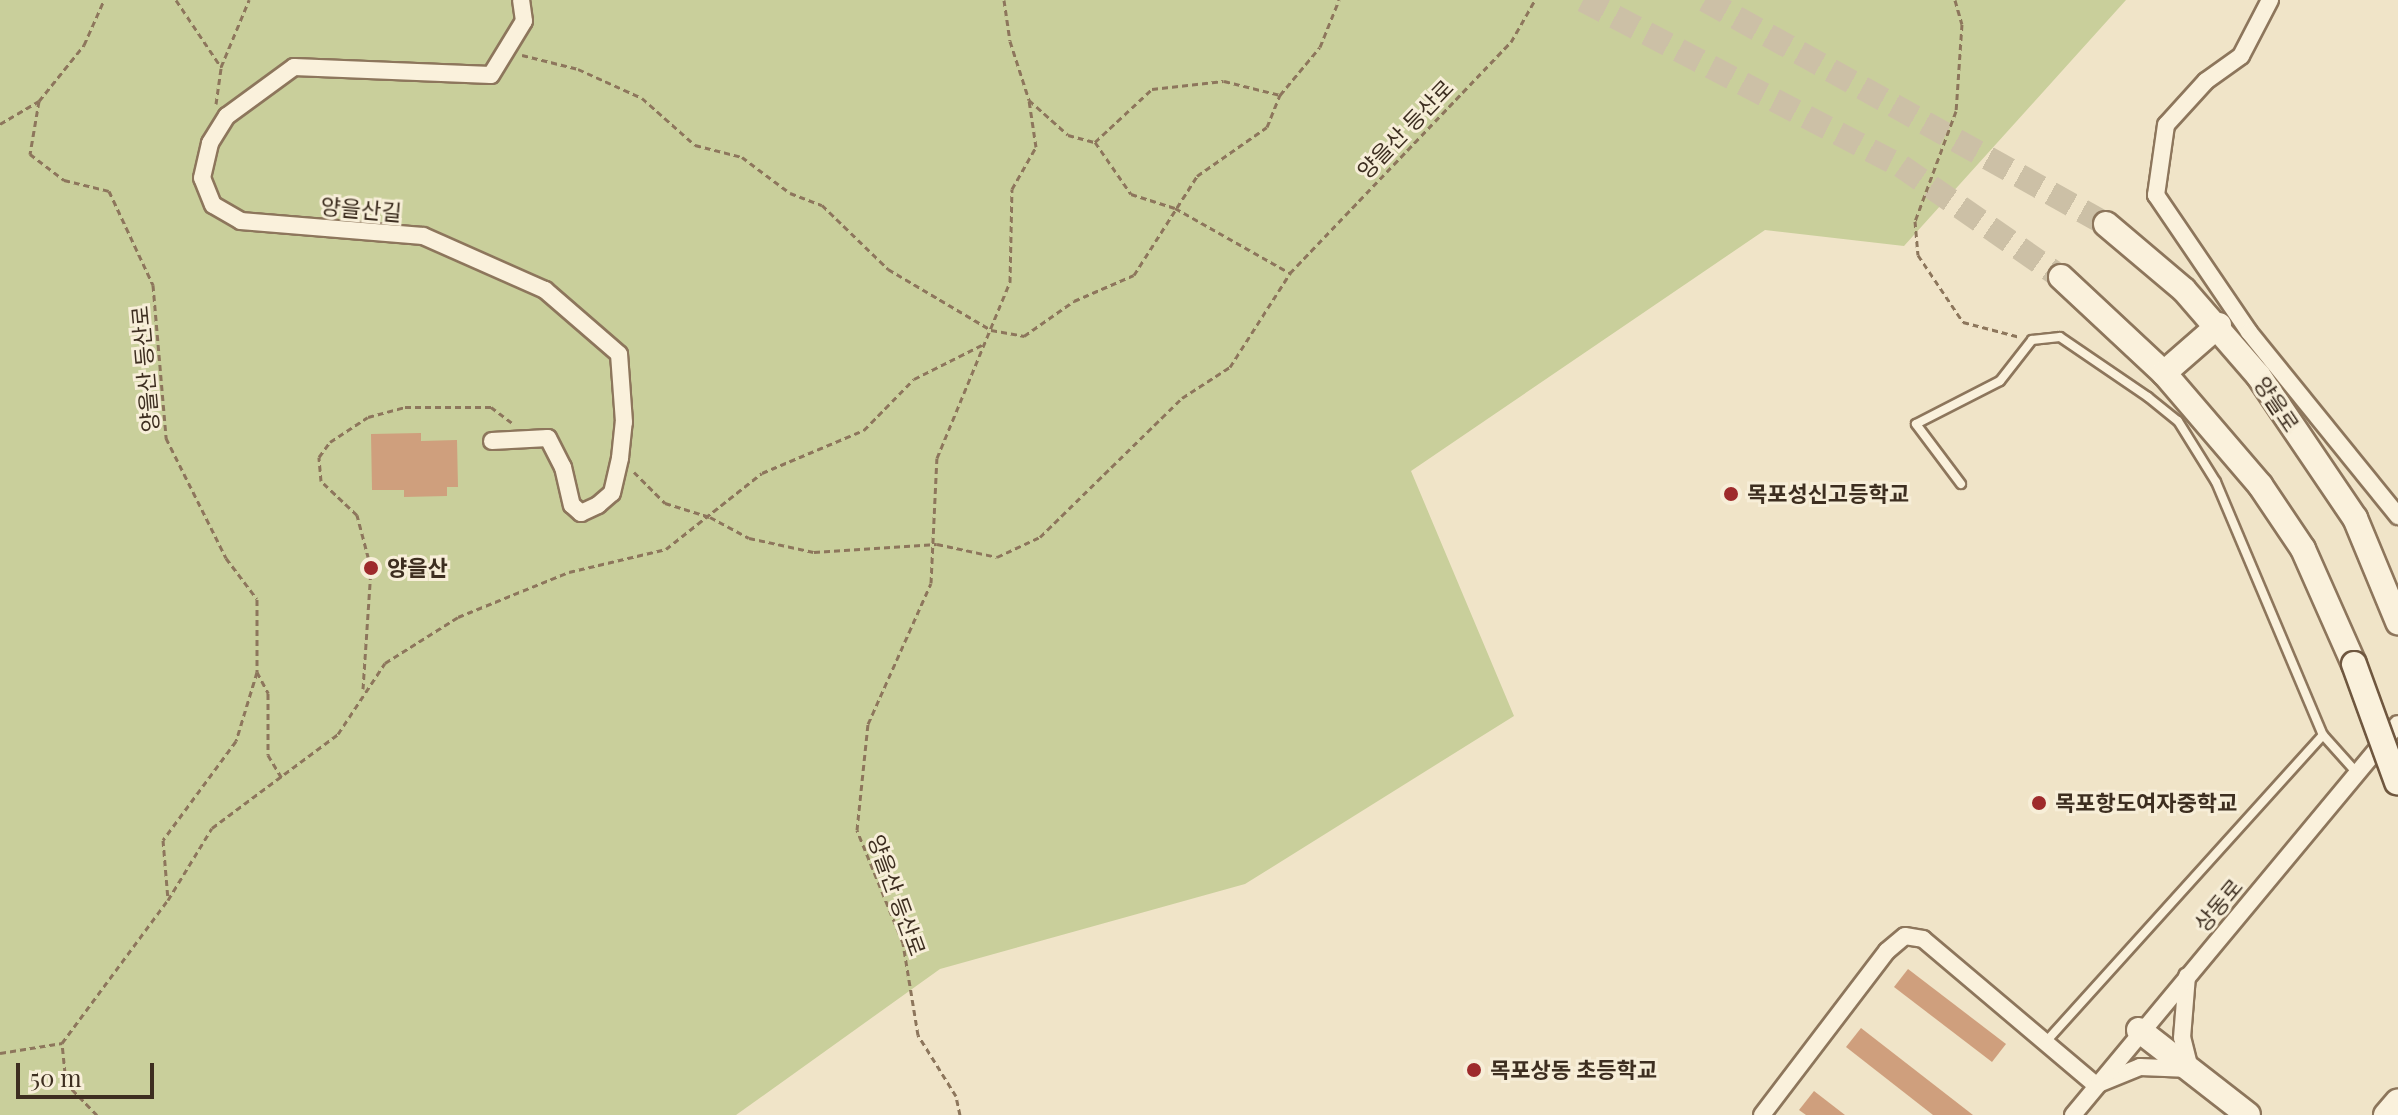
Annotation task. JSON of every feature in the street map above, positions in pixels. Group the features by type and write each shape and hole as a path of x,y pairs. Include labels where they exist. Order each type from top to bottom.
{"street":[{"path":"509,52 524,21 521,0"},
{"path":"2270,0 2241,56 2206,81 2166,125 2156,195 2249,332 2398,516"},
{"name":"양을산길","path":"492,441 548,438 563,467 572,505 581,513 612,493 624,422 619,354 545,290 423,236 241,221 213,205 202,178 210,143 227,116 294,67 491,75 509,52"},
{"name":"양을로","path":"2106,224 2146,254 2219,325 2355,518 2398,622"},
{"path":"2061,277 2164,373 2211,423 2289,527 2354,664 2398,783"},
{"path":"2164,373 2219,325"},
{"name":"상동로","path":"2073,1115 2139,1030 2398,724"},
{"path":"1762,1115 1887,951 1905,936 1923,939 2047,1040 2096,1085 2140,1067 2190,1069"},
{"path":"2187,976 2182,1038 2190,1069"},
{"path":"2139,1030 2249,1114"},
{"path":"2386,1115 2398,1101"}],"lane":[{"path":"1961,484 1916,424 2000,381 2032,340 2060,337 2178,421 2198,448 2323,735 2358,774"},
{"path":"2047,1040 2323,735"}],"path":[{"name":"양을산 등산로","path":"0,124 39,101 84,45 104,0"},
{"path":"176,0 221,67"},
{"path":"210,143 221,67 249,0"},
{"name":"양을산 등산로","path":"960,1115 956,1096 918,1035 903,943 857,830 868,724 931,583 937,544 937,458 1010,282 1012,189 1036,147 1029,100 1010,41 1004,0"},
{"path":"509,52 578,69 642,98 695,145 742,157 790,193 822,205 888,269 991,330 1024,336 1074,301 1134,275 1197,176 1267,127 1280,95 1320,47 1339,0"},
{"name":"양을산 등산로","path":"620,458 665,503 710,517 749,538 814,552 937,544 997,557 1040,537 1182,398 1230,367 1290,273 1511,42 1535,0"},
{"path":"1955,0 1962,24 1956,111 1915,221 1918,255 1963,322 2032,340"},
{"path":"1095,142 1152,89 1224,81 1280,95"},
{"path":"1029,100 1068,135 1095,142 1131,194 1175,208 1290,273"},
{"name":"양을산 등산로","path":"39,101 30,154 64,180 109,191 153,285 166,438 226,558 257,599 257,672 236,741 163,840 168,900"},
{"path":"97,1115 66,1083 62,1043 168,900 212,828 338,734 363,689 385,663 458,617 569,572 666,549 762,473 864,430 914,379 986,343"},
{"path":"363,689 371,568 357,515 321,481 319,457 330,442 368,417 405,407 491,407 517,428 519,439"},
{"name":"양을산 등산로","path":"257,672 268,693 268,755 282,778"},
{"path":"0,1053 62,1043"}],"green space":[{"path":"0,0 2126,0 1904,246 1765,230 1411,471 1514,716 1245,884 940,969 736,1115 0,1115"}],"building":[{"path":"421,433 421,441 457,440 458,487 447,487 447,496 404,497 404,490 372,490 371,434"},
{"path":"1908,969 2006,1044 1992,1062 1894,987"},
{"path":"1861,1028 1973,1115 1933,1115 1846,1047"},
{"path":"1814,1091 1845,1115 1806,1115 1799,1110"}],"tunnel":[{"path":"1583,0 1901,166 2061,277"},
{"path":"1705,0 2106,224"}],"place":[{"name":"목포성신고등학교","path":"1731,494"},
{"name":"양을산","path":"371,568"},
{"name":"목포항도여자중학교","path":"2039,803"},
{"name":"목포상동 초등학교","path":"1474,1070"}]}
